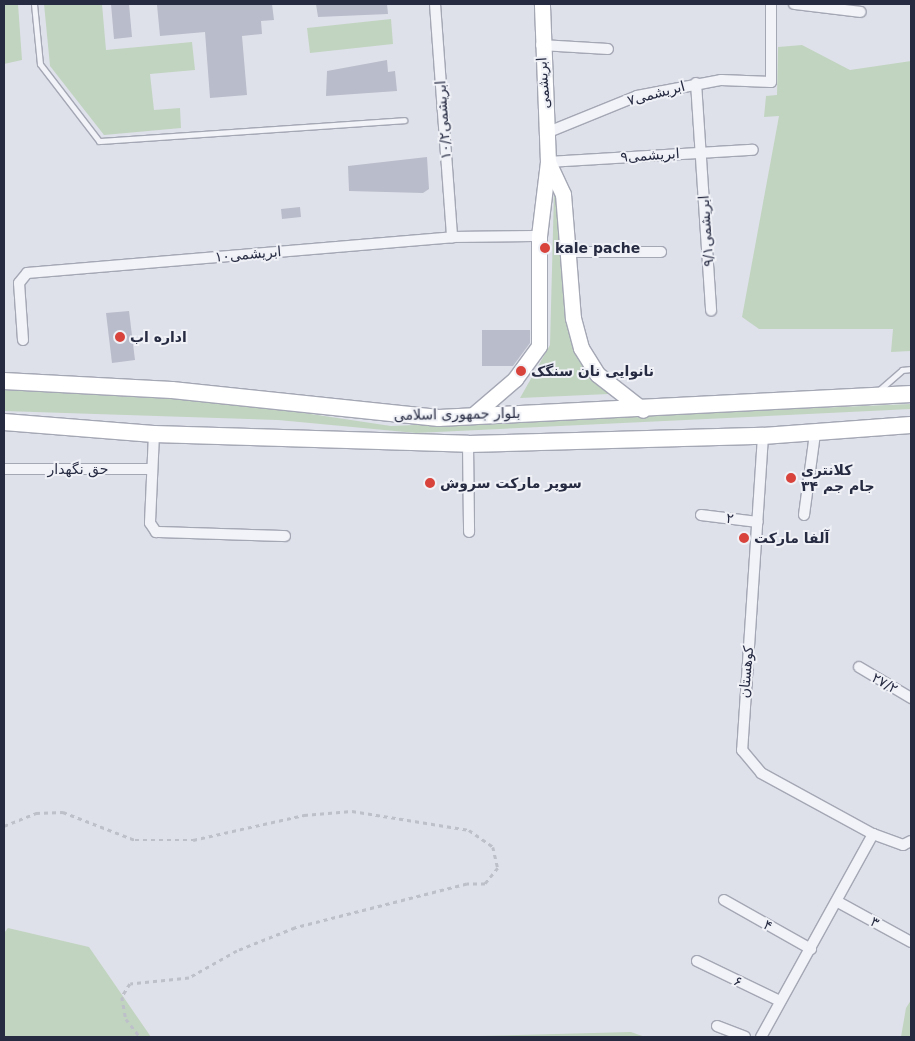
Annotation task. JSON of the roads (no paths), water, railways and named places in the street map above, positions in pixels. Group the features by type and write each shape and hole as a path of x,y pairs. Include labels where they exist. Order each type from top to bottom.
{"main road":[{"name":"ابریشمی","path":"542,4 540,45 548,162"},
{"path":"472,416 516,379 537,352 539,236 548,162"},
{"path":"548,162 563,194 567,252 581,348 597,374 643,410"},
{"name":"بلوار جمهوری اسلامی","path":"4,381 227,395 401,417 643,410 911,394"},
{"name":"بلوار جمهوری اسلامی","path":"4,422 154,434 468,444 815,434 911,425"}],"street":[{"name":"۱۰/۲ابریشمی","path":"435,4 452,237"},
{"name":"ابریشمی۷","path":"546,133 637,96 696,83 771,82 771,4"},
{"path":"794,4 861,12"},
{"path":"540,45 608,49"},
{"name":"۹/۱ابریشمی","path":"696,83 711,310"},
{"name":"ابریشمی۹","path":"548,162 700,151 753,150"},
{"name":"ابریشمی۱۰","path":"23,340 18,283 27,274 452,237 539,236"},
{"path":"567,252 661,252"},
{"path":"154,434 151,528 284,536"},
{"path":"804,515 815,434"},
{"name":"کوهستان","path":"763,436 742,750 753,768 873,834 910,843"},
{"path":"468,444 469,532"},
{"name":"حق نگهدار","path":"4,469 152,469"},
{"name":"۲","path":"702,514 758,522"},
{"name":"۲۷/۲","path":"859,668 911,698"},
{"path":"762,1037 780,1001 838,902 873,834"},
{"name":"۴","path":"724,900 811,949"},
{"name":"۳","path":"838,902 911,942"},
{"name":"۶","path":"697,961 780,1001"},
{"path":"717,1026 746,1037"}],"lane":[{"path":"34,4 40,64 99,141 404,120"},
{"path":"872,396 902,370 911,369"}],"place":[{"name":"kale pache","path":"545,248"},
{"name":"اداره اب","path":"120,337"},
{"name":"نانوایی نان سنگک","path":"521,371"},
{"name":"کلانتری ۳۴ جام جم","path":"791,478"},
{"name":"سوپر مارکت سروش","path":"430,483"},
{"name":"آلفا مارکت","path":"744,538"}]}
